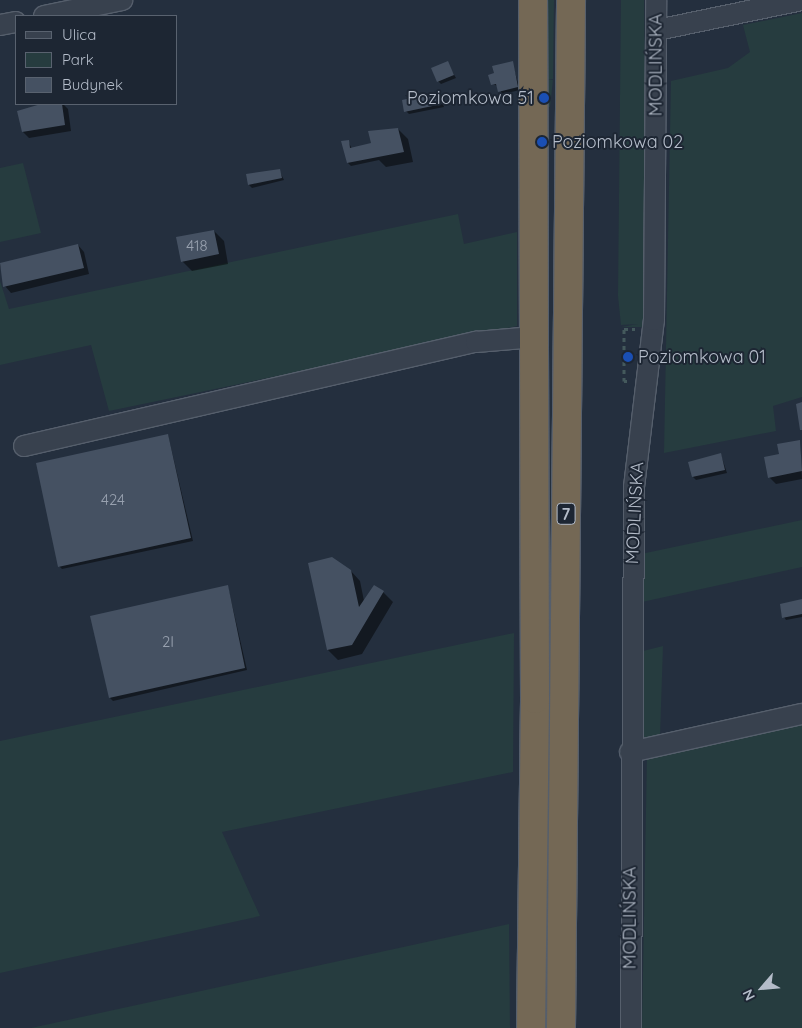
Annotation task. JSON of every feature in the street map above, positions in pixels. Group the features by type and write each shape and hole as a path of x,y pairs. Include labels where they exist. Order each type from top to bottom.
{"highway":[{"path":"531,1028 534,337 533,0"},
{"name":"7","path":"561,1028 571,0"}],"street":[{"path":"49,15 122,0"},
{"name":"MODLIŃSKA","path":"631,1028 630,752 634,487 654,320 656,0"},
{"path":"657,30 802,0"},
{"path":"0,25 15,22"},
{"path":"24,446 476,342 534,337"},
{"path":"630,752 802,714"}],"green space":[{"path":"539,0 554,0 553,79 547,80 553,80 550,107 539,107"},
{"path":"621,0 644,0 646,171 643,327 621,327 638,324 621,325 618,296"},
{"path":"802,13 802,397 773,406 776,431 664,453 671,81 728,68 750,52 743,25"},
{"path":"23,163 41,233 0,242 0,168"},
{"path":"458,214 464,244 517,232 517,326 109,411 91,345 0,365 0,281 9,309"},
{"path":"802,520 802,567 642,602 641,554"},
{"path":"514,633 513,772 222,832 260,916 0,973 0,741"},
{"path":"663,646 660,737 644,740 643,651"},
{"path":"802,721 802,1028 642,1028 647,755"},
{"path":"509,924 510,1028 31,1028"}],"building":[{"path":"448,61 454,75 437,82 431,68"},
{"path":"513,61 518,87 498,92 496,84 491,85 488,75 494,73 492,66"},
{"path":"439,92 442,104 404,112 402,100"},
{"path":"38,105 62,105 65,125 22,132 17,111"},
{"path":"398,128 404,152 347,163 341,141 349,140 350,148 371,143 368,131"},
{"path":"280,169 282,178 248,185 246,174"},
{"path":"214,230 219,254 181,262 176,237"},
{"path":"78,244 84,268 3,287 0,263"},
{"path":"802,402 802,430 800,430 796,404"},
{"path":"168,434 191,538 58,567 36,463"},
{"path":"800,440 802,471 768,478 764,457 779,454 777,444"},
{"path":"721,453 725,470 692,477 688,462"},
{"path":"332,557 351,570 359,607 374,585 384,591 352,645 327,650 308,563"},
{"path":"228,585 245,668 109,698 90,616"},
{"path":"802,599 802,614 782,618 780,604"}],"place":[{"name":"Poziomkowa 51","path":"544,98"},
{"name":"Poziomkowa 02","path":"542,142"},
{"name":"Poziomkowa 01","path":"628,357"}]}
